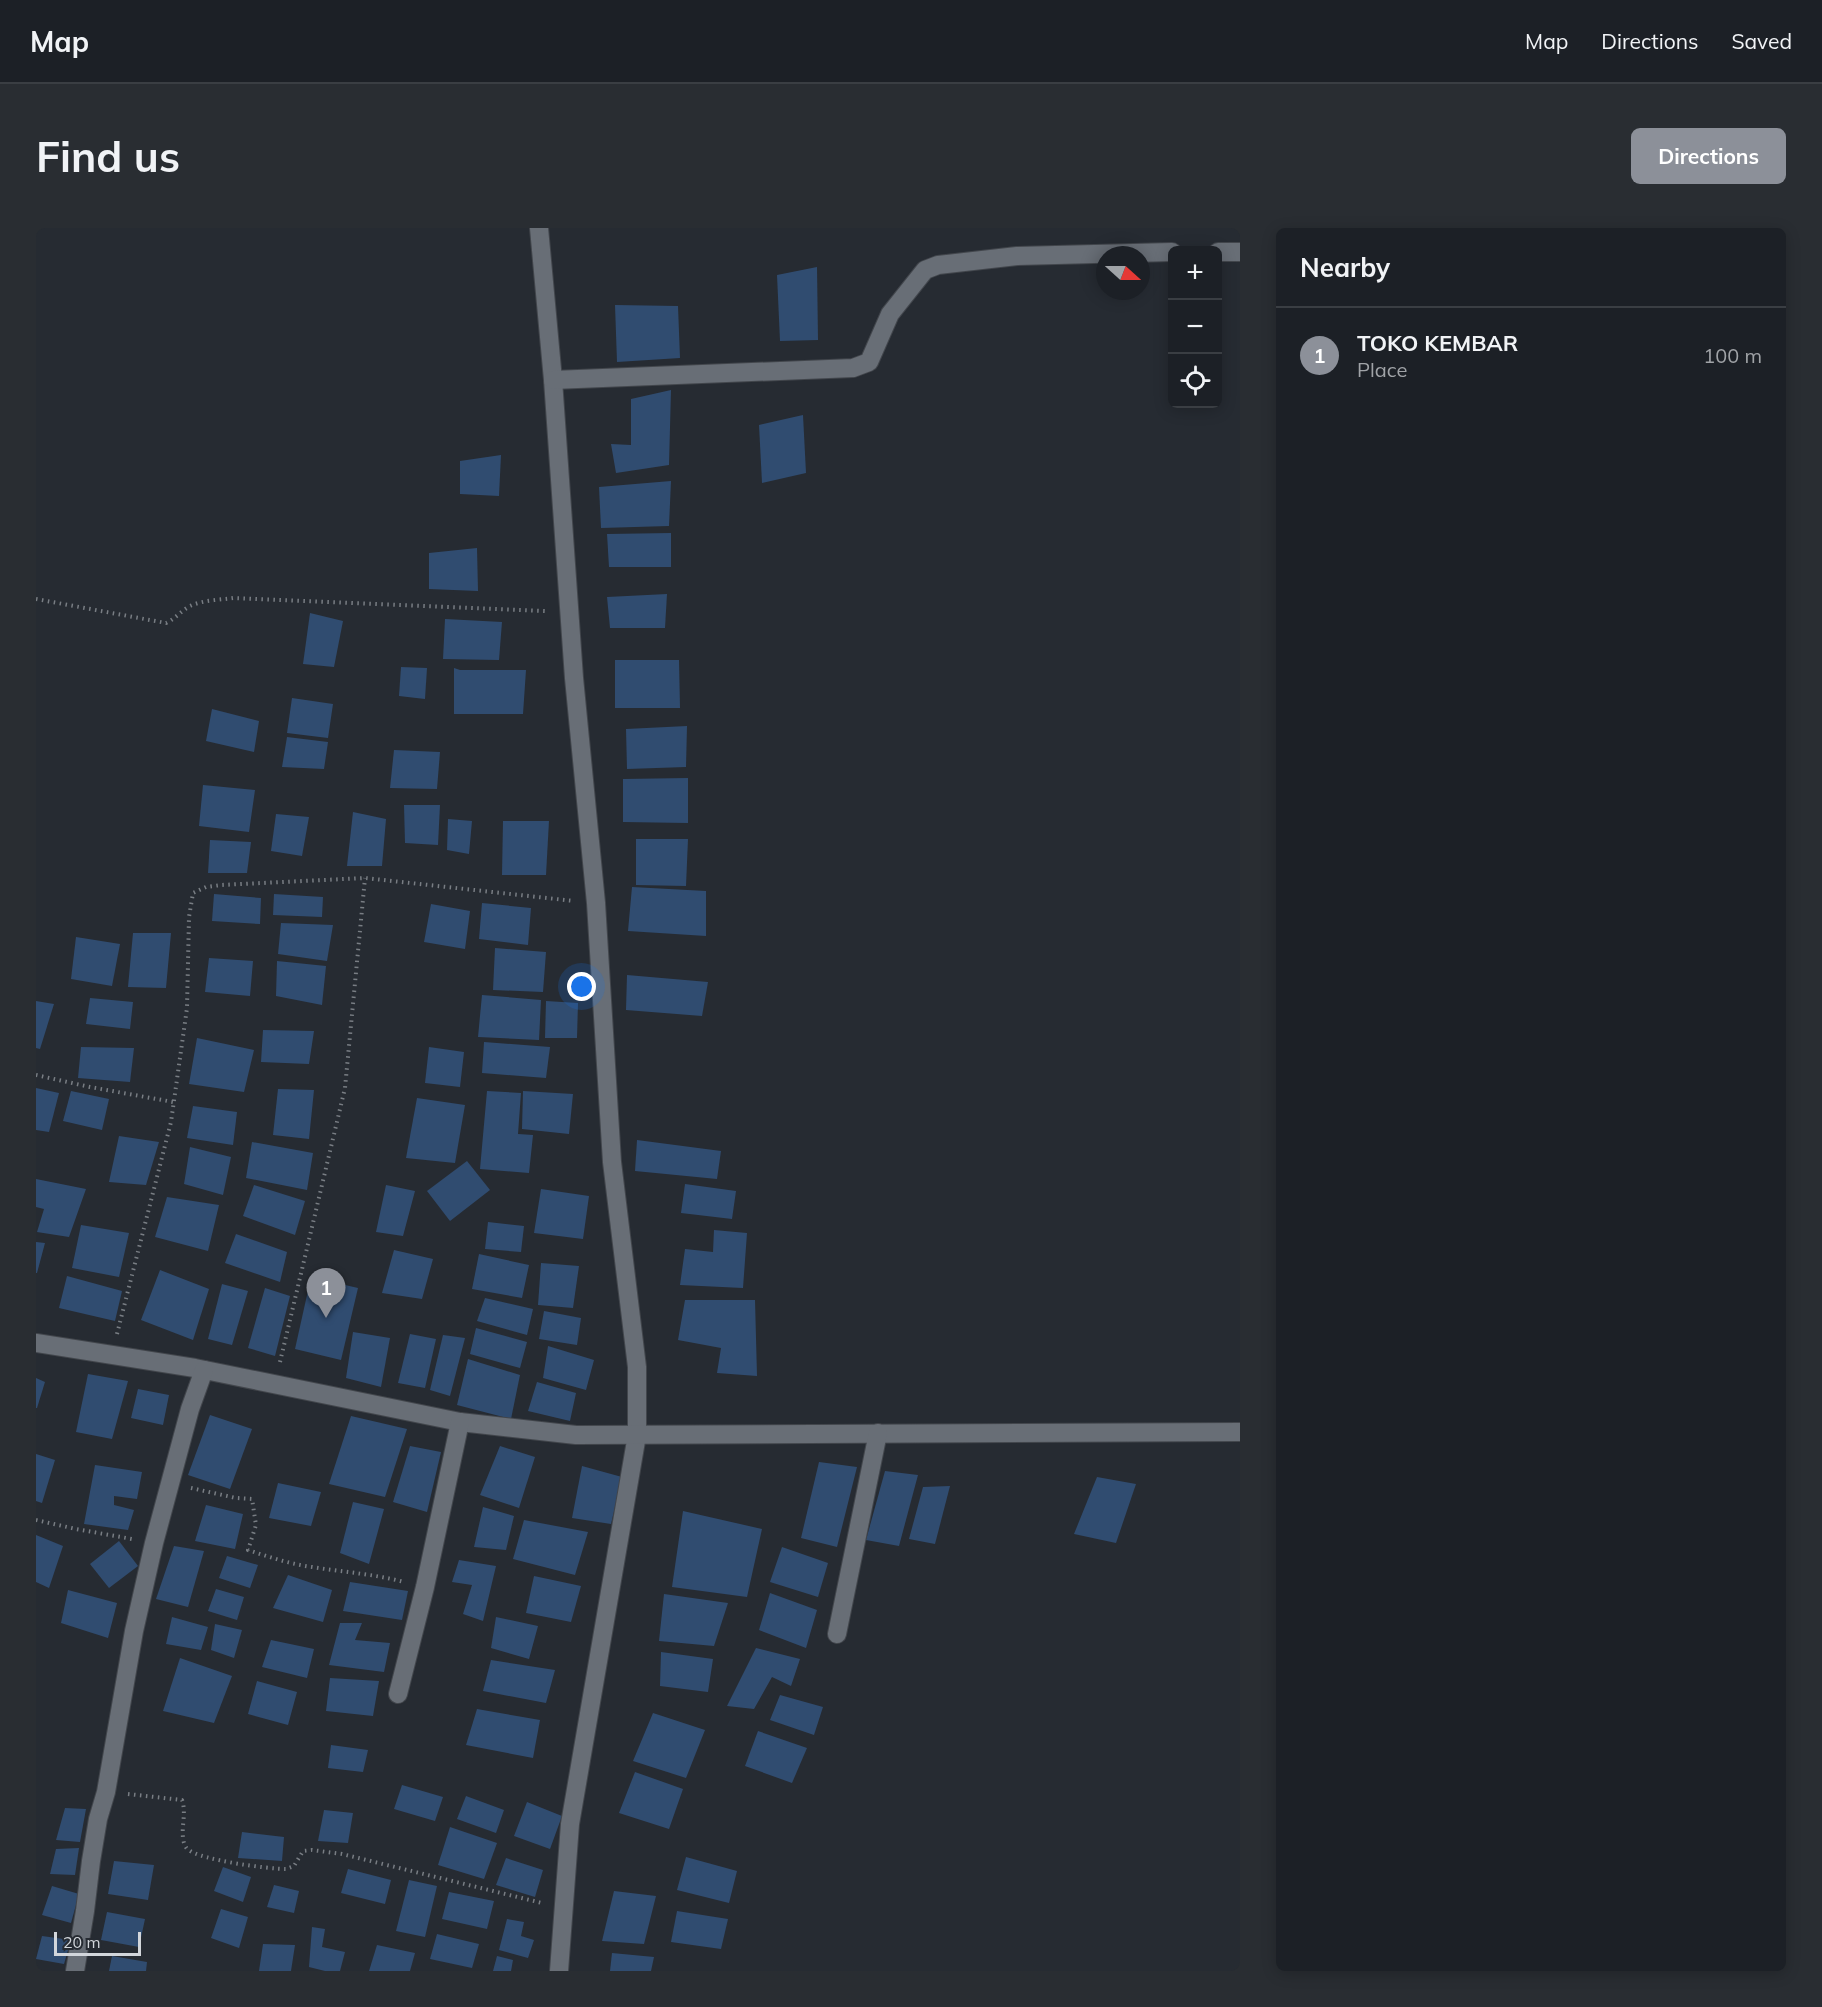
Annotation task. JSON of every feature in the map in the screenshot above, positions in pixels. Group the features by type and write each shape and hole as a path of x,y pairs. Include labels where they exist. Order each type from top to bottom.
{"street":[{"path":"539,228 553,380 575,690 596,903 612,1162 637,1367 638,1435 570,1824 559,1971"},
{"path":"553,380 853,368 868,362 890,314 925,270 938,265 1017,256 1168,252"},
{"path":"1222,252 1240,252"},
{"path":"36,1343 275,1383 460,1422 576,1435 1240,1432"},
{"path":"75,1971 86,1911 98,1819 106,1792 134,1631 154,1543 190,1409 204,1370"},
{"path":"398,1694 425,1587 460,1422"},
{"path":"837,1634 878,1433"}],"path":[{"path":"36,598 166,623 174,620 188,607 202,602 233,598 570,612"},
{"path":"112,1355 171,1122 186,1008 189,917 193,893 206,887 221,885 365,879 596,903"},
{"path":"275,1383 345,1088 365,879"},
{"path":"36,1075 173,1102"},
{"path":"171,1481 217,1495 252,1499 256,1526 248,1550 304,1566 384,1577 425,1587"},
{"path":"36,1520 154,1543"},
{"path":"106,1792 182,1800 184,1845 188,1850 201,1855 235,1863 286,1869 294,1866 303,1851 342,1854 564,1908"}],"building":[{"path":"817,267 818,340 780,341 777,275"},
{"path":"615,305 678,306 680,358 617,362"},
{"path":"671,390 669,465 616,473 611,444 631,445 631,399"},
{"path":"803,415 806,473 762,483 759,425"},
{"path":"501,455 499,496 460,494 460,461"},
{"path":"671,481 669,526 601,528 599,487"},
{"path":"671,533 671,567 609,567 607,534"},
{"path":"477,548 478,591 429,589 429,553"},
{"path":"667,594 665,628 610,628 607,597"},
{"path":"310,613 343,621 334,667 303,664"},
{"path":"445,619 502,622 499,660 443,659"},
{"path":"615,660 679,660 680,708 615,708"},
{"path":"401,667 427,668 425,699 399,696"},
{"path":"454,668 460,670 526,670 523,714 454,714"},
{"path":"292,698 333,704 328,738 287,733"},
{"path":"212,709 259,721 254,752 206,741"},
{"path":"687,726 686,767 627,769 626,729"},
{"path":"287,737 328,742 324,769 282,767"},
{"path":"394,750 440,752 437,789 390,788"},
{"path":"688,778 688,823 623,822 623,779"},
{"path":"203,785 255,790 249,832 199,826"},
{"path":"404,805 440,805 438,845 405,843"},
{"path":"353,812 386,819 382,866 347,866"},
{"path":"276,814 309,817 302,856 271,851"},
{"path":"448,819 472,821 469,854 447,850"},
{"path":"503,821 549,821 546,875 502,875"},
{"path":"636,839 688,839 686,886 636,885"},
{"path":"210,840 251,842 247,873 208,873"},
{"path":"632,887 706,891 706,936 628,931"},
{"path":"214,894 261,898 260,924 212,921"},
{"path":"274,894 323,897 322,917 273,915"},
{"path":"482,903 531,908 528,945 479,939"},
{"path":"431,904 470,911 465,949 424,942"},
{"path":"281,923 333,925 327,961 278,954"},
{"path":"133,933 171,933 166,988 128,987"},
{"path":"76,937 120,944 112,986 71,979"},
{"path":"495,948 546,952 543,992 493,990"},
{"path":"209,958 253,961 250,996 205,992"},
{"path":"277,961 326,966 322,1005 276,996"},
{"path":"627,975 708,982 702,1016 626,1010"},
{"path":"482,995 541,1000 539,1040 478,1037"},
{"path":"90,998 133,1002 130,1029 86,1024"},
{"path":"36,1001 54,1004 40,1049 36,1048"},
{"path":"546,1001 578,1003 577,1038 545,1038"},
{"path":"263,1030 314,1031 309,1064 261,1062"},
{"path":"197,1038 254,1050 244,1092 189,1084"},
{"path":"484,1042 550,1047 546,1078 482,1073"},
{"path":"81,1047 134,1048 130,1082 78,1078"},
{"path":"429,1047 464,1052 460,1087 425,1083"},
{"path":"36,1088 59,1093 49,1132 36,1130"},
{"path":"278,1089 314,1090 309,1139 273,1135"},
{"path":"71,1091 109,1099 102,1130 63,1121"},
{"path":"487,1091 521,1093 518,1134 533,1135 529,1173 480,1169"},
{"path":"523,1091 573,1094 569,1134 522,1129"},
{"path":"417,1098 465,1105 455,1163 406,1158"},
{"path":"193,1106 237,1112 233,1145 187,1138"},
{"path":"119,1136 159,1142 146,1185 109,1182"},
{"path":"637,1140 721,1151 717,1179 635,1171"},
{"path":"252,1142 313,1153 307,1190 246,1178"},
{"path":"190,1147 231,1157 223,1195 184,1184"},
{"path":"467,1161 490,1190 450,1221 427,1191"},
{"path":"36,1179 86,1189 69,1237 37,1232 44,1209 36,1207"},
{"path":"685,1184 736,1191 732,1219 681,1213"},
{"path":"254,1185 305,1201 295,1235 243,1216"},
{"path":"386,1185 415,1191 403,1236 376,1232"},
{"path":"541,1189 589,1196 583,1239 534,1233"},
{"path":"167,1197 219,1205 208,1251 155,1237"},
{"path":"488,1222 524,1226 521,1252 485,1249"},
{"path":"81,1225 129,1233 119,1277 72,1268"},
{"path":"714,1230 747,1233 743,1288 680,1285 685,1249 713,1252"},
{"path":"236,1234 287,1252 280,1282 225,1263"},
{"path":"36,1242 45,1243 37,1273 36,1273"},
{"path":"394,1250 433,1259 422,1299 382,1293"},
{"path":"479,1254 529,1265 522,1298 472,1289"},
{"path":"541,1263 579,1266 573,1308 538,1305"},
{"path":"160,1270 209,1289 193,1340 141,1320"},
{"path":"67,1276 122,1291 115,1321 59,1308"},
{"path":"311,1277 358,1288 341,1360 295,1349"},
{"path":"222,1284 248,1291 232,1345 208,1339"},
{"path":"265,1288 290,1296 275,1356 248,1348"},
{"path":"485,1298 533,1309 527,1335 477,1321"},
{"path":"685,1300 755,1300 757,1376 717,1373 721,1348 678,1340"},
{"path":"544,1311 581,1318 577,1345 539,1339"},
{"path":"476,1328 527,1342 520,1368 470,1354"},
{"path":"353,1332 390,1338 381,1387 346,1378"},
{"path":"410,1334 436,1339 425,1388 398,1383"},
{"path":"443,1335 465,1338 450,1396 430,1390"},
{"path":"548,1346 594,1360 586,1390 543,1378"},
{"path":"468,1359 520,1375 511,1419 457,1405"},
{"path":"88,1374 128,1381 112,1439 76,1432"},
{"path":"36,1378 45,1382 37,1408 36,1408"},
{"path":"537,1382 576,1393 570,1421 528,1411"},
{"path":"138,1389 169,1395 163,1425 131,1418"},
{"path":"210,1415 252,1429 230,1489 188,1475"},
{"path":"351,1416 407,1429 385,1497 329,1484"},
{"path":"410,1446 441,1452 427,1512 393,1502"},
{"path":"500,1446 535,1457 519,1508 480,1495"},
{"path":"36,1454 55,1460 42,1503 36,1501"},
{"path":"819,1462 857,1467 837,1547 801,1538"},
{"path":"95,1465 142,1472 137,1499 114,1496 114,1505 134,1510 128,1530 84,1524"},
{"path":"582,1466 622,1477 611,1524 572,1518"},
{"path":"885,1471 918,1475 899,1546 866,1540"},
{"path":"1097,1477 1136,1484 1116,1543 1074,1534"},
{"path":"278,1483 321,1492 311,1526 269,1518"},
{"path":"950,1486 935,1544 909,1539 923,1487"},
{"path":"353,1502 384,1509 369,1564 340,1553"},
{"path":"206,1505 243,1514 235,1549 195,1541"},
{"path":"483,1507 514,1516 506,1550 474,1547"},
{"path":"683,1511 762,1529 747,1597 672,1587"},
{"path":"524,1520 588,1532 575,1575 513,1559"},
{"path":"36,1535 63,1546 49,1588 36,1582"},
{"path":"119,1541 138,1566 109,1588 90,1564"},
{"path":"174,1546 204,1551 188,1607 156,1599"},
{"path":"782,1547 828,1563 818,1597 770,1582"},
{"path":"227,1556 258,1565 250,1588 219,1578"},
{"path":"459,1560 496,1566 483,1621 463,1614 472,1585 452,1582"},
{"path":"288,1575 332,1590 323,1622 273,1608"},
{"path":"534,1576 581,1586 571,1622 526,1613"},
{"path":"350,1582 408,1591 402,1620 343,1611"},
{"path":"216,1589 244,1597 237,1620 208,1611"},
{"path":"68,1590 117,1603 108,1638 61,1623"},
{"path":"770,1593 817,1610 806,1648 759,1630"},
{"path":"664,1594 728,1603 714,1646 659,1641"},
{"path":"172,1617 208,1627 201,1650 166,1644"},
{"path":"496,1617 538,1626 529,1659 491,1648"},
{"path":"340,1623 362,1623 355,1640 390,1643 384,1672 329,1665"},
{"path":"215,1624 242,1630 234,1658 211,1650"},
{"path":"271,1640 314,1649 307,1678 262,1667"},
{"path":"756,1648 800,1659 791,1686 772,1677 754,1709 727,1706"},
{"path":"661,1652 713,1659 708,1692 660,1686"},
{"path":"180,1658 232,1676 214,1723 163,1711"},
{"path":"491,1660 555,1670 546,1703 483,1691"},
{"path":"330,1678 379,1681 373,1716 326,1711"},
{"path":"257,1681 297,1692 288,1725 248,1714"},
{"path":"780,1695 823,1707 814,1735 770,1720"},
{"path":"477,1709 540,1720 533,1758 466,1745"},
{"path":"653,1713 705,1730 686,1778 633,1761"},
{"path":"758,1731 807,1748 792,1783 745,1766"},
{"path":"331,1745 368,1750 363,1772 328,1768"},
{"path":"635,1772 683,1789 669,1829 619,1813"},
{"path":"402,1785 443,1797 435,1821 394,1809"},
{"path":"466,1796 504,1810 496,1833 457,1819"},
{"path":"527,1802 562,1816 550,1849 514,1836"},
{"path":"65,1808 86,1809 80,1842 56,1840"},
{"path":"324,1810 353,1813 348,1843 318,1841"},
{"path":"450,1827 497,1843 484,1879 438,1865"},
{"path":"242,1832 284,1837 282,1861 238,1858"},
{"path":"79,1848 75,1875 50,1874 56,1849"},
{"path":"686,1857 737,1871 729,1903 677,1890"},
{"path":"506,1858 543,1870 535,1897 496,1885"},
{"path":"114,1861 154,1865 148,1900 108,1894"},
{"path":"223,1867 251,1877 243,1902 214,1891"},
{"path":"348,1869 391,1880 385,1904 341,1893"},
{"path":"409,1880 437,1886 425,1937 396,1931"},
{"path":"274,1885 299,1891 294,1913 267,1907"},
{"path":"52,1886 79,1894 71,1923 42,1915"},
{"path":"614,1891 656,1896 644,1944 602,1941"},
{"path":"449,1892 494,1901 487,1929 442,1919"},
{"path":"221,1909 248,1917 239,1948 211,1938"},
{"path":"677,1911 728,1919 721,1949 671,1942"},
{"path":"107,1912 145,1919 139,1947 101,1940"},
{"path":"507,1919 524,1922 521,1936 534,1940 528,1958 499,1950"},
{"path":"312,1927 325,1929 322,1947 345,1952 340,1971 325,1971 309,1967"},
{"path":"437,1934 479,1944 472,1968 430,1959"},
{"path":"42,1936 71,1940 64,1964 36,1959"},
{"path":"263,1944 295,1945 291,1971 259,1971"},
{"path":"377,1945 415,1953 410,1971 369,1971"},
{"path":"612,1953 654,1957 651,1971 610,1971"},
{"path":"112,1956 147,1962 146,1971 109,1971"},
{"path":"497,1956 513,1960 511,1971 493,1971"}],"place":[{"name":"TOKO KEMBAR","path":"326,1318"}]}
